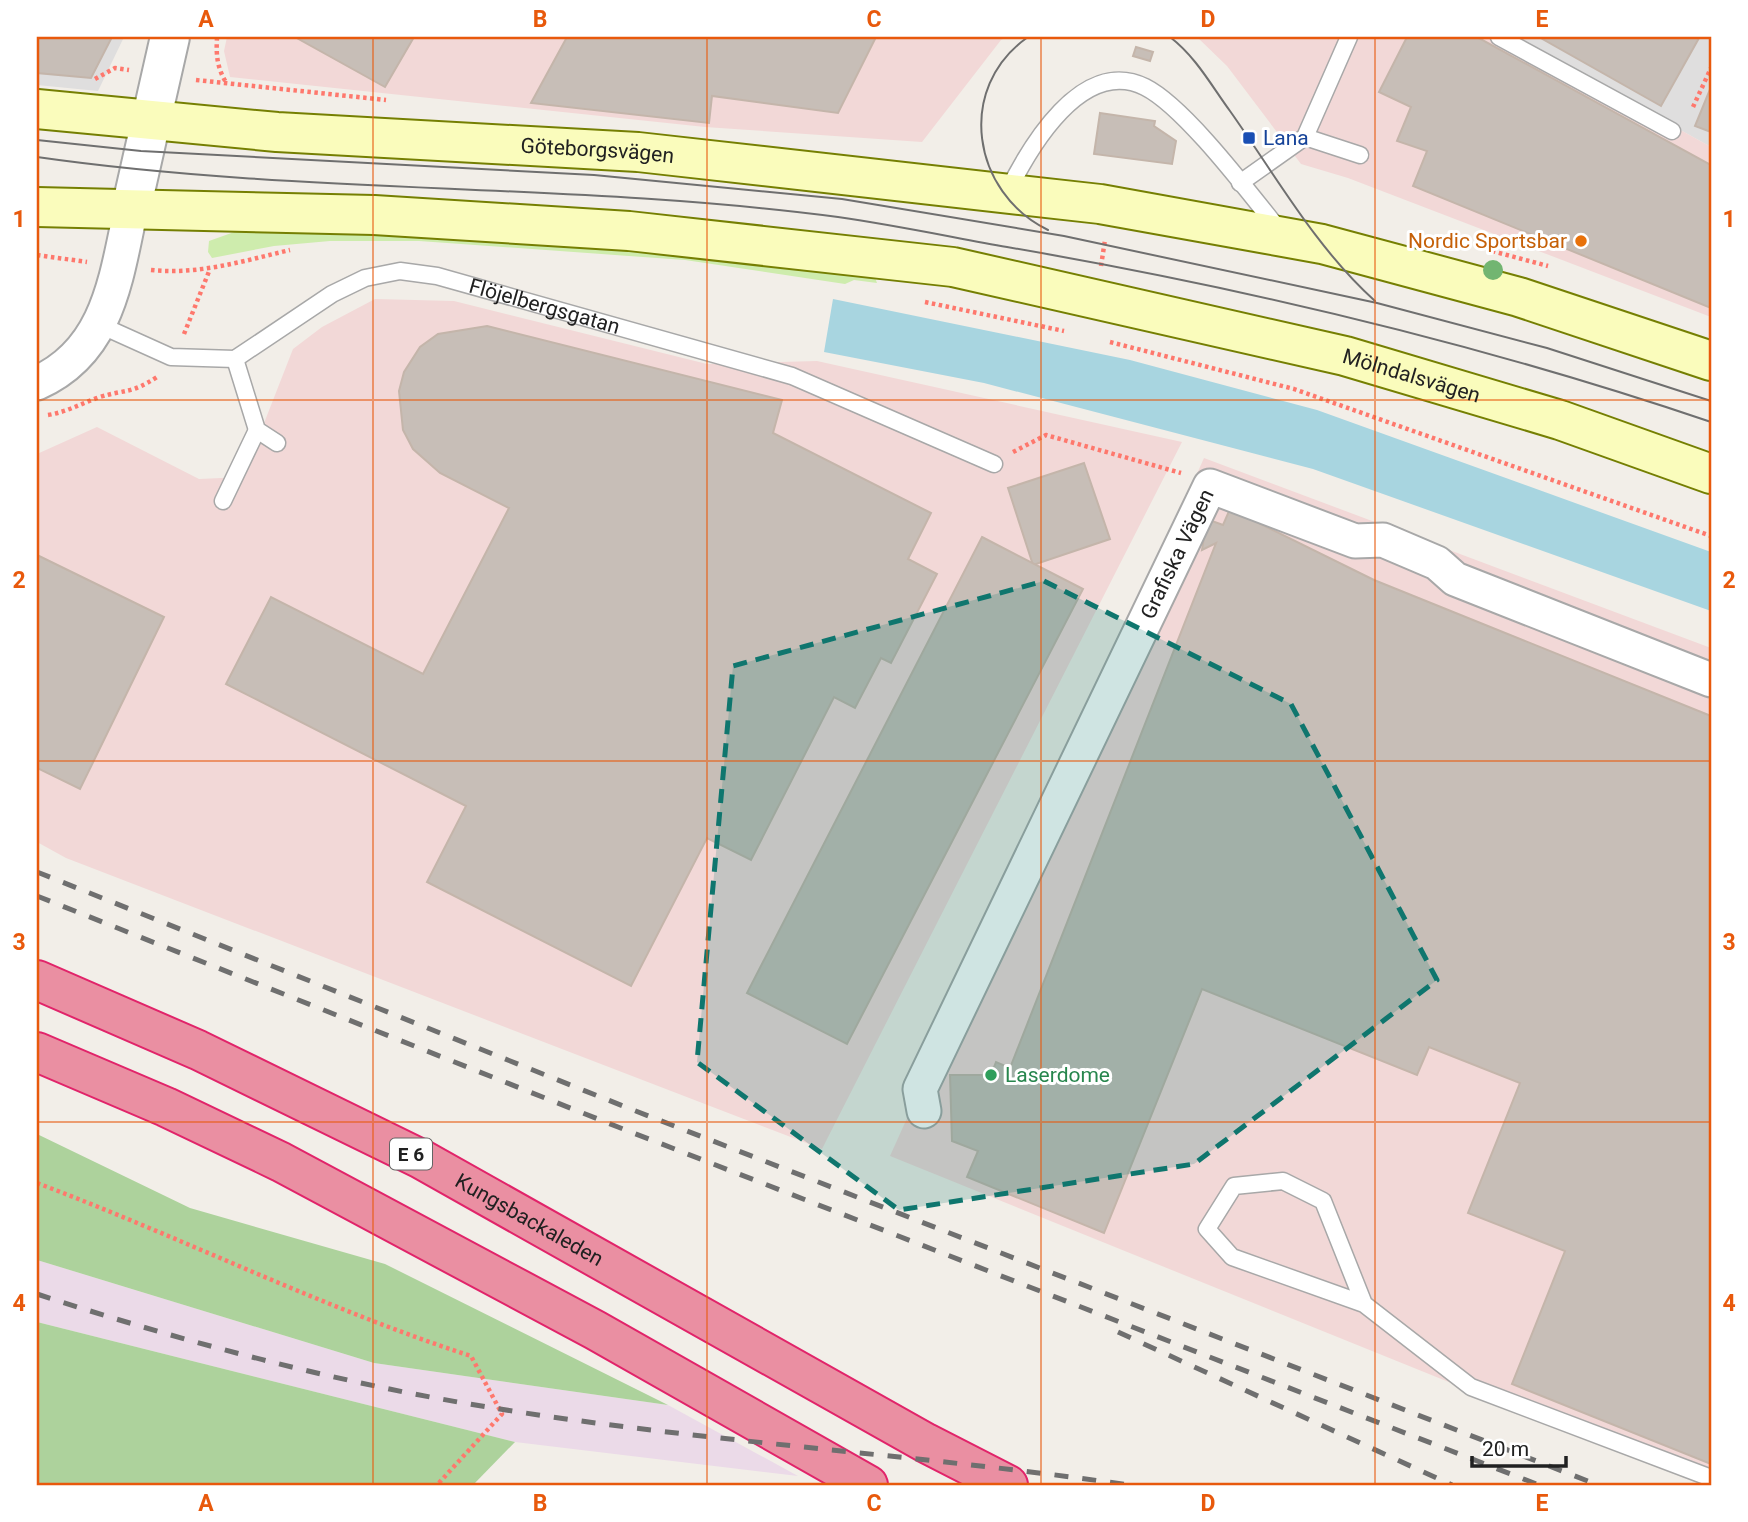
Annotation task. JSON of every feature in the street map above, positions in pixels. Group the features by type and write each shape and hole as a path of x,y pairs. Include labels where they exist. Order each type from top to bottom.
{"highway":[{"name":"Kungsbackaleden","path":"37,980 198,1050 421,1159 926,1443 1008,1485"},
{"path":"37,1052 166,1107 281,1162 595,1330 868,1485"}],"main road":[{"name":"Göteborgsvägen","path":"37,109 277,132 638,152 1006,196 1100,204 1286,239"},
{"path":"37,207 374,215 629,231 953,267 1105,301"},
{"path":"1286,239 1322,244 1519,297 1711,361"},
{"name":"Mölndalsvägen","path":"1105,301 1372,364 1560,420 1711,474"}],"street":[{"path":"37,383 86,346 100,326 118,267 149,118 170,37"},
{"name":"Grafiska Vägen","path":"923,1111 920,1089 1210,486 1354,541 1383,540 1437,563 1455,579 1711,680"}],"lane":[{"path":"1240,184 1305,137 1349,37"},
{"path":"1499,37 1672,131"},
{"path":"1006,196 1036,142 1064,105 1099,85 1123,83 1143,86 1174,107 1286,239"},
{"path":"1305,137 1360,155"},
{"name":"Flöjelbergsgatan","path":"235,359 332,294 365,278 400,271 437,276 792,376 993,463"},
{"path":"100,326 172,356 235,359 257,430 277,443"},
{"path":"223,501 257,430"},
{"path":"1364,1304 1323,1201 1283,1181 1234,1186 1208,1228 1232,1257 1364,1304 1471,1387 1711,1478"}],"path":[{"path":"217,37 215,57 219,72 227,84"},
{"path":"1693,107 1711,68"},
{"path":"1100,204 1098,225 1108,226 1099,278 1109,280 1105,301"},
{"path":"37,255 183,273 292,250"},
{"path":"919,301 1068,332"},
{"path":"1108,341 1294,388 1711,536"},
{"path":"993,463 1045,435 1186,474 1210,486"},
{"path":"37,1183 125,1216 397,1332 471,1356 502,1414 437,1485"}],"highlighted area":[{"path":"1044,581 1291,704 1437,980 1194,1164 899,1210 697,1062 733,666"}],"shaded area":[{"path":"37,37 124,37 98,91 37,85"},
{"path":"227,37 1007,37 1001,40 922,142 705,127 230,77 224,51"},
{"path":"1197,37 1513,37 1711,147 1711,317 1348,178 1301,164 1227,66"},
{"path":"1513,37 1711,37 1711,147"},
{"path":"375,299 454,301 707,364 817,361 1182,442 822,1149 66,858 37,842 37,454 97,427 199,479 243,477 293,349 322,327"},
{"path":"1204,458 1711,648 1711,1485 1703,1485 890,1156"},
{"path":"37,1260 374,1363 668,1405 798,1476 515,1442 37,1322"}],"green space":[{"path":"237,231 502,234 874,275 877,283 854,280 845,284 685,260 419,241 330,241 274,246 212,258 208,252 209,241"},
{"path":"37,1134 190,1208 385,1264 668,1405 374,1363 37,1260"},
{"path":"37,1322 515,1442 473,1485 37,1485"}],"water":[{"path":"833,299 1130,360 1317,410 1711,552 1711,611 1313,469 984,383 824,352"}],"building":[{"path":"37,37 112,37 91,78 37,73"},
{"path":"295,37 414,37 385,87"},
{"path":"567,37 876,37 838,113 712,96 709,123 531,103"},
{"path":"1407,37 1477,37 1711,165 1711,308 1413,186 1427,151 1397,141 1411,107 1379,92"},
{"path":"1539,37 1696,37 1699,38 1661,106"},
{"path":"1136,47 1153,52 1150,61 1133,56"},
{"path":"1711,87 1711,132 1695,126"},
{"path":"1100,113 1155,121 1154,126 1176,141 1172,164 1094,154"},
{"path":"487,326 782,400 773,433 931,513 908,559 937,574 891,663 881,658 855,708 834,697 751,860 707,838 631,986 427,882 466,806 226,684 271,597 423,674 509,508 440,473 413,449 403,430 399,391 404,372 420,347 438,334"},
{"path":"1084,463 1110,539 1033,565 1008,488"},
{"path":"1230,509 1374,580 1711,716 1711,1464 1512,1384 1565,1251 1468,1213 1520,1083 1429,1047 1417,1075 1202,989 1104,1233 967,1177 978,1151 952,1141 950,1075 991,1075 996,1062 1010,1068 1216,543 1202,550 1204,537 1212,521 1223,525"},
{"path":"982,537 1083,589 847,1044 747,993"},
{"path":"37,555 164,617 80,789 37,768"}],"tram line":[{"path":"1028,37 1005,58 990,83 982,111 982,139 989,166 1003,191 1022,213 1048,230"},
{"path":"1170,37 1188,53 1203,72 1315,235 1375,301"},
{"path":"37,140 141,151 594,175 842,199 1064,236 1377,303 1547,348 1711,401"},
{"path":"37,157 237,177 638,198 859,220 1096,263 1274,300 1450,343 1711,422"}],"railway":[{"path":"37,872 628,1108 1598,1485"},
{"path":"37,896 618,1127 1539,1485"},
{"path":"37,1294 173,1336 265,1360 404,1392 494,1408 675,1433 948,1462 1129,1485"},
{"path":"1118,1332 1452,1485"}],"place":[{"name":"Lana","path":"1249,138"},
{"name":"Nordic Sportsbar","path":"1581,241"},
{"name":"Laserdome","path":"991,1075"}]}
